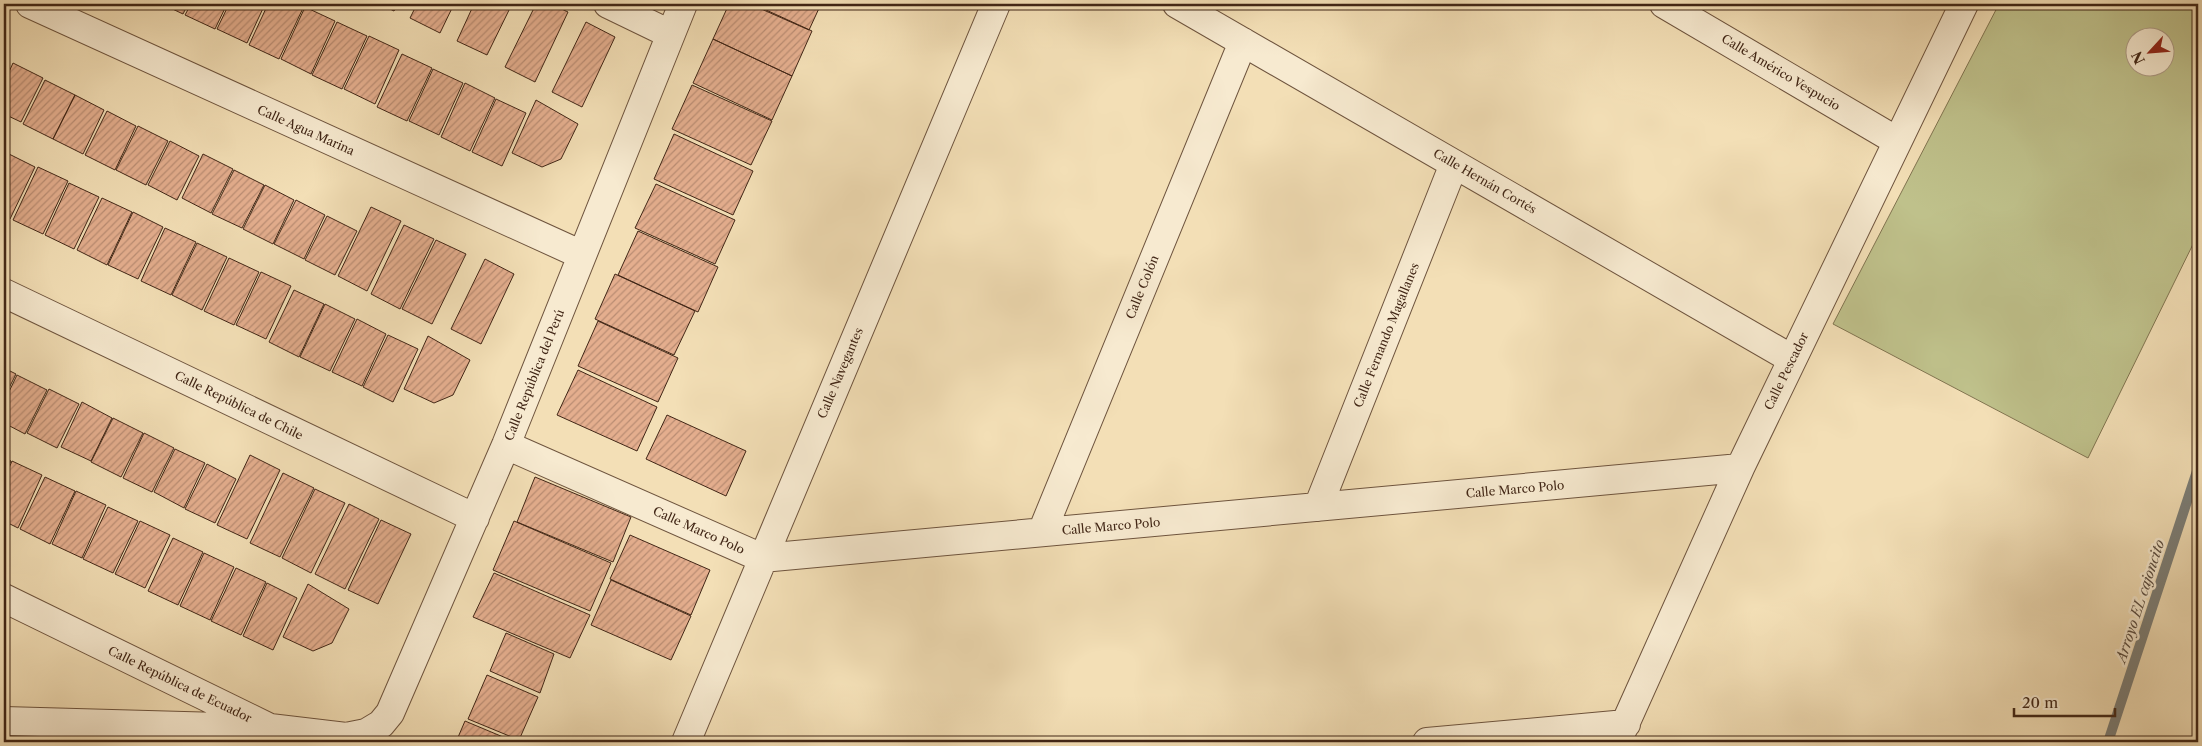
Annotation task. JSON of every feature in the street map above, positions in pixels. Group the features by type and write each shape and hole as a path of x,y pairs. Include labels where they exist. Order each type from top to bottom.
{"street":[{"name":"Calle Agua Marina","path":"30,4 582,255"},
{"path":"608,4 670,34"},
{"name":"Calle República del Perú","path":"366,733 381,724 390,713 475,518 683,4"},
{"name":"Calle Navegantes","path":"686,742 996,4"},
{"name":"Calle Hernán Cortés","path":"1177,4 1792,359"},
{"name":"Calle Américo Vespucio","path":"1664,4 1898,141"},
{"name":"Calle Pescador","path":"1621,733 1740,468 1964,4"},
{"name":"Calle Colón","path":"1042,532 1244,42"},
{"name":"Calle Fernando Magallanes","path":"1318,507 1454,164"},
{"name":"Calle República de Chile","path":"4,293 475,518"},
{"name":"Calle Marco Polo","path":"506,445 762,558 1740,468"},
{"name":"Calle República de Ecuador","path":"4,598 270,728 346,737 366,733"},
{"path":"4,721 270,728"},
{"path":"1427,742 1621,733"}],"green space":[{"path":"1999,4 2198,4 2198,234 2088,458 1833,324"}],"building":[{"path":"162,4 188,4 183,14"},
{"path":"191,4 227,4 215,29 185,15"},
{"path":"229,4 265,4 247,43 217,29"},
{"path":"268,4 298,4 304,6 279,59 249,45"},
{"path":"380,4 398,4 394,11"},
{"path":"417,4 454,4 440,33 410,18"},
{"path":"474,4 512,4 487,55 457,41"},
{"path":"536,4 551,4 568,12 535,82 505,67"},
{"path":"729,4 753,4 812,31 792,76 713,39"},
{"path":"750,4 821,4 809,30"},
{"path":"305,7 335,21 311,74 281,59"},
{"path":"337,22 367,36 342,89 312,75"},
{"path":"586,22 615,37 582,107 552,92"},
{"path":"369,36 399,50 375,104 344,89"},
{"path":"713,39 792,76 772,120 693,83"},
{"path":"402,54 432,68 407,121 377,107"},
{"path":"13,63 43,78 21,122 4,114 4,83"},
{"path":"433,69 463,83 439,135 409,121"},
{"path":"45,80 75,95 53,139 23,124"},
{"path":"465,83 495,98 470,151 441,137"},
{"path":"692,85 772,121 751,165 672,129"},
{"path":"75,95 104,110 83,154 53,139"},
{"path":"496,99 526,113 502,166 472,152"},
{"path":"536,100 578,124 561,159 542,167 512,153"},
{"path":"107,111 136,126 115,170 85,155"},
{"path":"138,126 168,141 146,185 116,170"},
{"path":"674,134 753,171 733,215 654,179"},
{"path":"170,141 199,156 177,200 148,185"},
{"path":"5,152 35,167 10,219 4,216"},
{"path":"203,154 233,169 211,213 182,198"},
{"path":"38,167 68,181 43,234 13,220"},
{"path":"234,170 264,185 242,228 212,214"},
{"path":"69,183 99,197 74,249 45,235"},
{"path":"656,184 735,220 715,264 635,228"},
{"path":"265,185 294,200 273,244 243,229"},
{"path":"102,198 132,212 107,265 77,250"},
{"path":"296,200 325,215 304,259 274,244"},
{"path":"371,207 401,221 367,291 338,276"},
{"path":"133,212 163,227 138,279 108,265"},
{"path":"327,216 357,231 335,275 305,260"},
{"path":"404,225 434,239 400,309 371,294"},
{"path":"165,228 196,242 171,295 141,281"},
{"path":"638,231 718,267 698,312 618,275"},
{"path":"436,240 466,254 432,324 402,309"},
{"path":"197,243 227,257 202,310 172,295"},
{"path":"229,258 259,272 234,325 204,311"},
{"path":"485,259 514,274 481,344 451,329"},
{"path":"261,272 291,286 266,339 236,325"},
{"path":"615,274 695,311 674,355 595,319"},
{"path":"294,290 324,304 299,357 269,342"},
{"path":"325,304 355,319 330,371 300,357"},
{"path":"357,319 386,334 362,386 332,372"},
{"path":"598,321 678,358 658,402 578,366"},
{"path":"388,335 418,349 393,402 363,387"},
{"path":"428,336 470,360 453,395 434,403 404,389"},
{"path":"4,368 16,374 4,398"},
{"path":"578,370 657,407 637,451 557,415"},
{"path":"17,375 47,390 25,434 4,423 4,402"},
{"path":"49,389 79,404 57,448 27,433"},
{"path":"82,402 112,418 91,461 61,447"},
{"path":"667,415 746,451 726,496 646,459"},
{"path":"113,418 143,433 121,477 91,462"},
{"path":"144,433 174,448 152,492 123,478"},
{"path":"175,449 205,463 184,508 154,492"},
{"path":"250,455 280,470 247,539 217,525"},
{"path":"4,457 11,461 4,476"},
{"path":"12,461 42,475 18,528 4,521 4,480"},
{"path":"207,464 236,479 215,523 185,509"},
{"path":"283,473 314,488 280,557 250,543"},
{"path":"45,477 75,491 50,544 20,529"},
{"path":"535,477 631,517 613,562 517,522"},
{"path":"315,489 345,503 311,573 282,558"},
{"path":"76,491 106,505 82,558 52,544"},
{"path":"349,504 379,519 345,589 315,574"},
{"path":"108,507 138,521 113,573 83,559"},
{"path":"381,520 411,534 378,604 348,590"},
{"path":"140,521 170,535 145,588 115,574"},
{"path":"514,521 611,563 590,611 493,570"},
{"path":"630,535 710,570 691,615 610,579"},
{"path":"173,538 203,552 178,605 148,591"},
{"path":"204,553 234,567 210,620 180,606"},
{"path":"236,568 266,582 241,635 211,621"},
{"path":"494,573 590,615 570,658 473,617"},
{"path":"611,580 691,616 671,660 591,625"},
{"path":"267,583 297,598 273,650 243,636"},
{"path":"308,584 349,609 332,643 313,651 283,637"},
{"path":"506,633 554,654 540,693 490,671"},
{"path":"487,675 538,697 519,740 468,719"},
{"path":"465,721 515,742 456,742"}],"waterway":[{"name":"Arroyo EL cajoncito","path":"2108,742 2198,468"}]}
